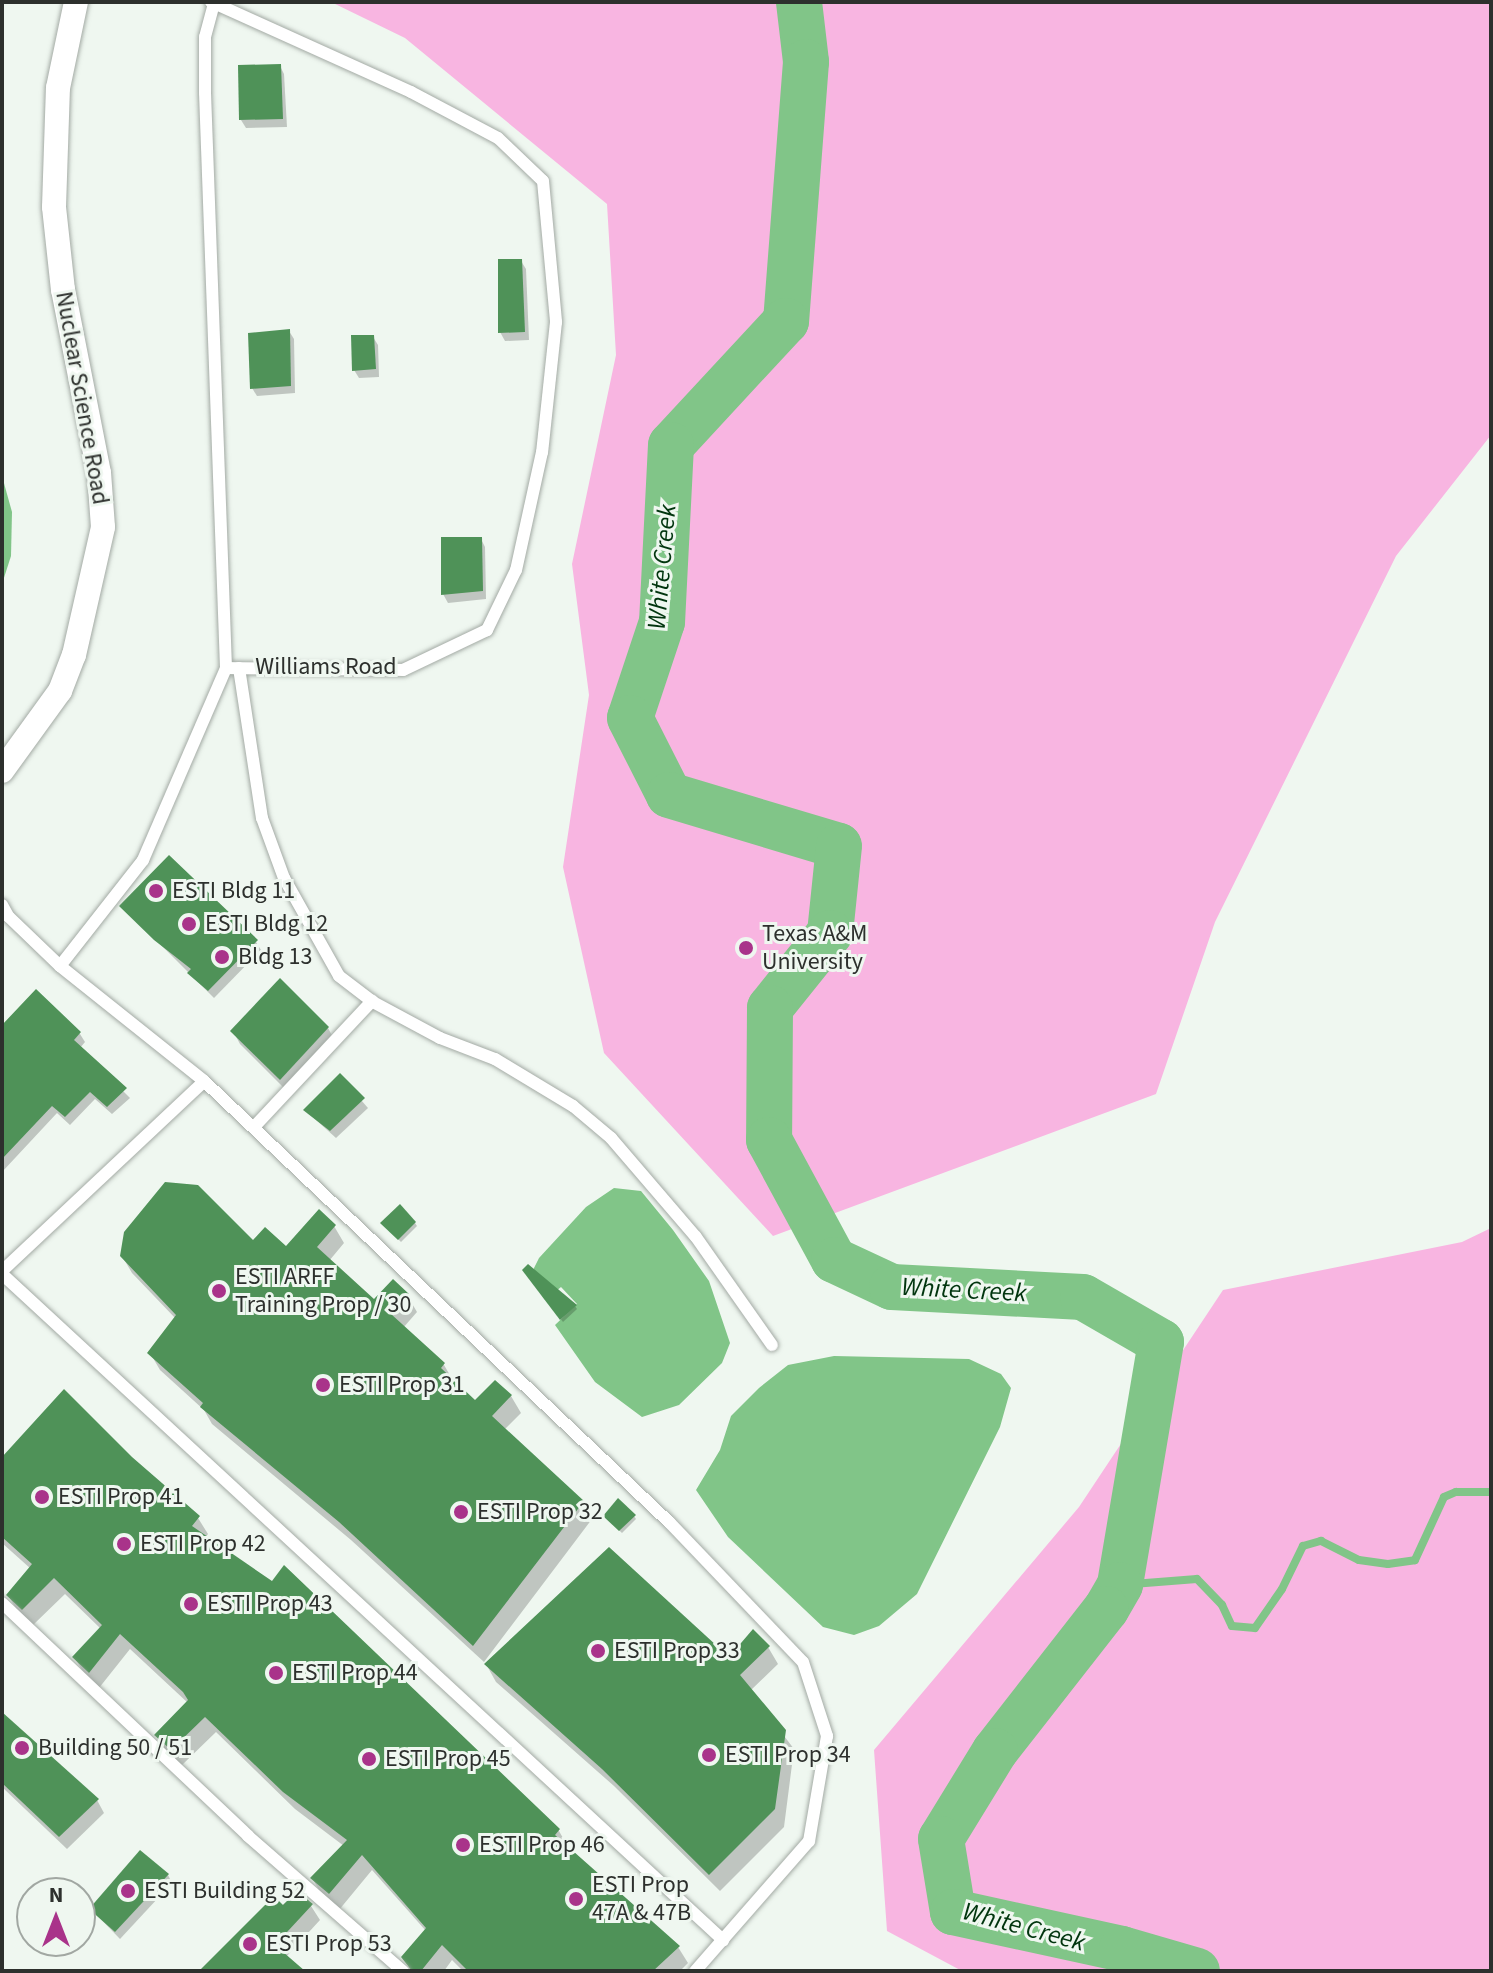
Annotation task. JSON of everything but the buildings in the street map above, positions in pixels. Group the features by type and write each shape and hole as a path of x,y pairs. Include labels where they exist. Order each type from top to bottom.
{"street":[{"name":"Nuclear Science Road","path":"2,771 60,691 74,655 103,527 99,473 63,290 54,207 58,88 76,2"}],"lane":[{"name":"Williams Road","path":"213,3 411,92 498,138 543,181 556,322 542,452 516,570 487,630 403,670 232,668 205,93 205,37 213,3"},
{"path":"60,966 143,860 232,668"},
{"path":"232,668 262,818 284,878 339,976 372,1001 440,1038 495,1059 573,1106 611,1138 696,1237 772,1345"},
{"path":"2,905 8,916 60,966 204,1081 254,1127 659,1512 803,1662 827,1736 809,1841 695,1971"},
{"path":"254,1127 372,1001"},
{"path":"204,1081 2,1272 723,1940"},
{"path":"2,1603 248,1836 403,1971"}],"shaded area":[{"path":"331,2 1491,2 1491,435 1396,556 1215,922 1156,1094 773,1236 604,1053 563,867 589,695 572,564 616,355 607,204 405,38"},
{"path":"2,476 12,512 11,556 2,584"},
{"path":"614,1188 641,1191 673,1230 709,1281 730,1343 722,1363 679,1405 642,1417 595,1382 555,1325 577,1304 561,1287 545,1300 530,1276 539,1258 586,1207"},
{"path":"1491,1228 1491,1971 962,1971 887,1931 874,1750 1079,1507 1223,1290 1462,1242"},
{"path":"834,1356 969,1359 1001,1374 1011,1388 1000,1427 917,1594 879,1626 854,1635 823,1627 728,1537 696,1490 720,1450 731,1416 759,1388 788,1365"}],"waterway":[{"name":"White Creek","path":"799,2 806,62 786,321 671,445 662,622 630,718 669,795 839,846 830,933 770,1008 769,1140 834,1260 892,1287 1083,1297 1161,1342 1120,1585 1106,1609 995,1751 941,1839 953,1912 1122,1949 1197,1971"},
{"path":"1120,1585 1197,1579 1222,1605 1232,1626 1255,1628 1282,1589 1303,1546 1321,1541 1359,1560 1388,1564 1415,1560 1444,1497 1456,1492 1491,1492"}],"place":[{"name":"ESTI Bldg 11","path":"156,891"},
{"name":"ESTI Bldg 12","path":"189,924"},
{"name":"Texas A&M University","path":"746,948"},
{"name":"Bldg 13","path":"222,957"},
{"name":"ESTI ARFF Training Prop / 30","path":"219,1291"},
{"name":"ESTI Prop 31","path":"323,1385"},
{"name":"ESTI Prop 41","path":"42,1497"},
{"name":"ESTI Prop 32","path":"461,1512"},
{"name":"ESTI Prop 42","path":"124,1544"},
{"name":"ESTI Prop 43","path":"191,1604"},
{"name":"ESTI Prop 33","path":"598,1651"},
{"name":"ESTI Prop 44","path":"276,1673"},
{"name":"Building 50 / 51","path":"22,1748"},
{"name":"ESTI Prop 34","path":"709,1755"},
{"name":"ESTI Prop 45","path":"369,1759"},
{"name":"ESTI Prop 46","path":"463,1845"},
{"name":"ESTI Building 52","path":"128,1891"},
{"name":"ESTI Prop 47A & 47B","path":"576,1899"},
{"name":"ESTI Prop 53","path":"250,1944"}]}
